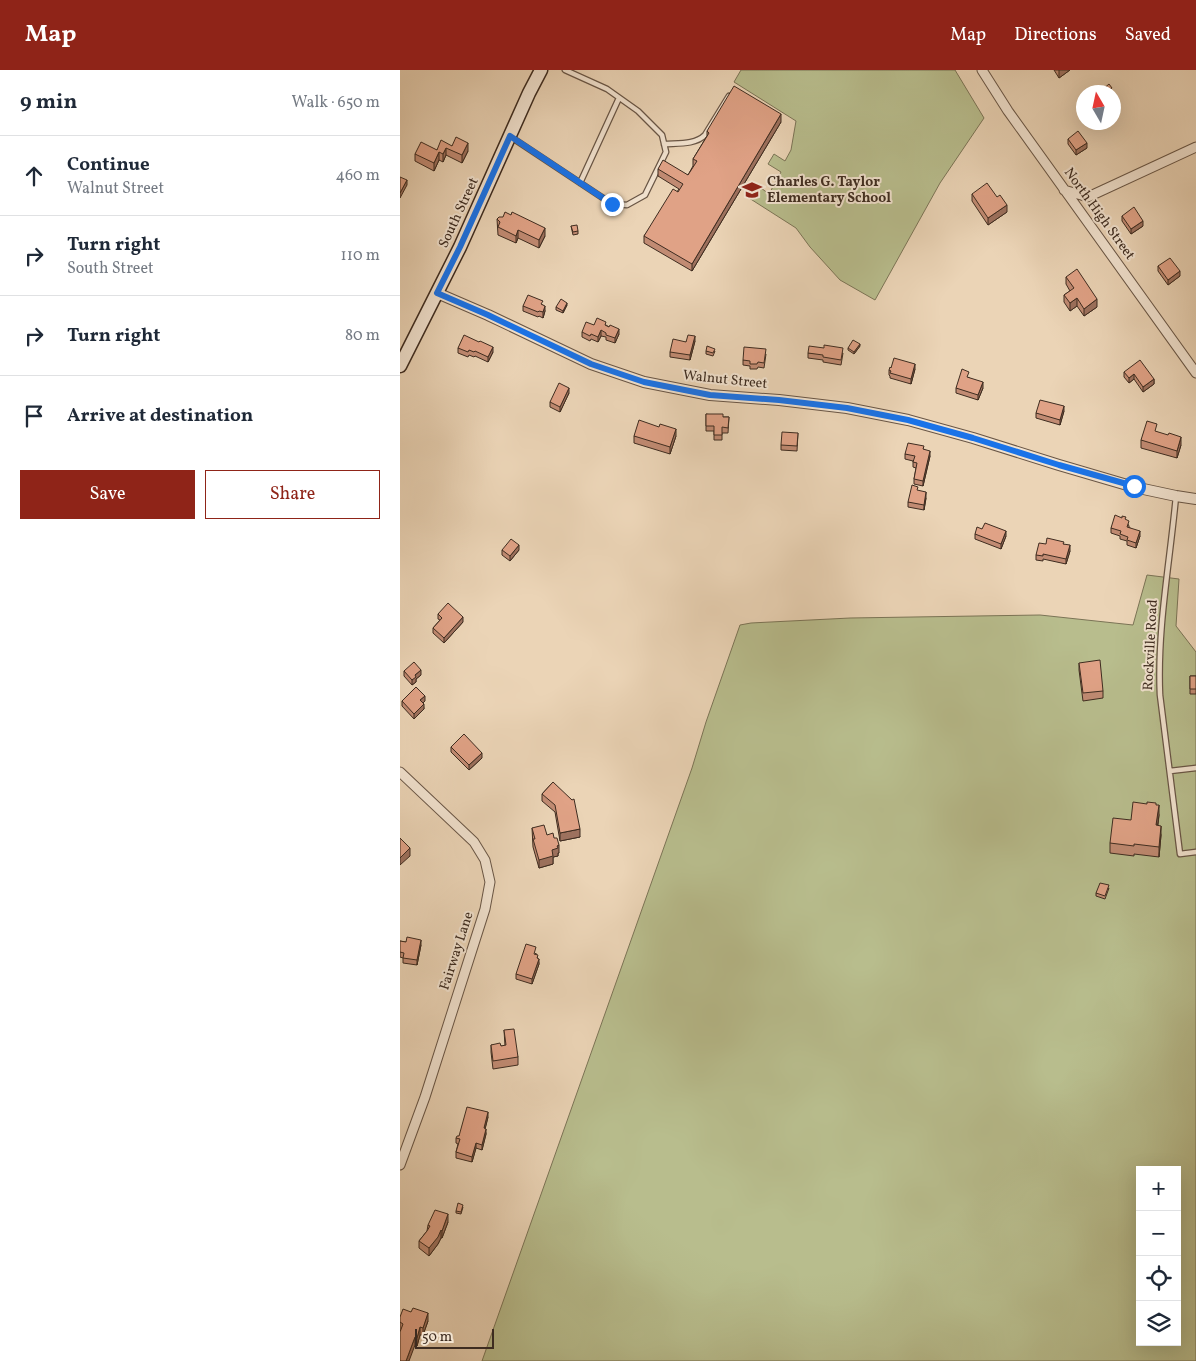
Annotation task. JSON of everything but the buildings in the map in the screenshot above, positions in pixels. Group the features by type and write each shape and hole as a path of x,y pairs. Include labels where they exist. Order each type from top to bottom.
{"main road":[{"name":"South Street","path":"400,366 460,247 541,70"}],"street":[{"name":"North High Street","path":"982,70 1008,111 1196,373"},
{"path":"1064,190 1088,197 1196,148"},
{"name":"Walnut Street","path":"437,293 591,364 644,382 710,395 779,400 847,408 908,420 1134,486 1176,496 1196,498"},
{"name":"Fairway Lane","path":"400,772 474,842 485,860 490,882 485,909 425,1097 400,1165"}],"lane":[{"path":"510,136 612,204 627,205 645,195 666,152 662,135 638,111 607,89 565,70"},
{"path":"664,144 695,141 702,138 730,94"},
{"path":"580,183 619,98"},
{"name":"Rockville Road","path":"1176,496 1167,572 1160,695 1180,854 1196,852"},
{"path":"1170,771 1196,768"}],"green space":[{"path":"741,70 955,70 984,118 940,183 875,300 840,280 810,247 796,228 749,198 757,185 769,194 781,172 768,164 774,154 785,161 791,150 796,121 734,82"},
{"path":"1147,575 1179,579 1176,626 1196,652 1196,1361 482,1361 692,768 740,625 850,618 1040,615 1133,625"}],"place":[{"name":"Charles G. Taylor Elementary School","path":"752,190"}],"route":[{"path":"612,204 510,136 437,293 591,364 644,382 710,395 779,400 847,408 908,420 1134,486"}]}
